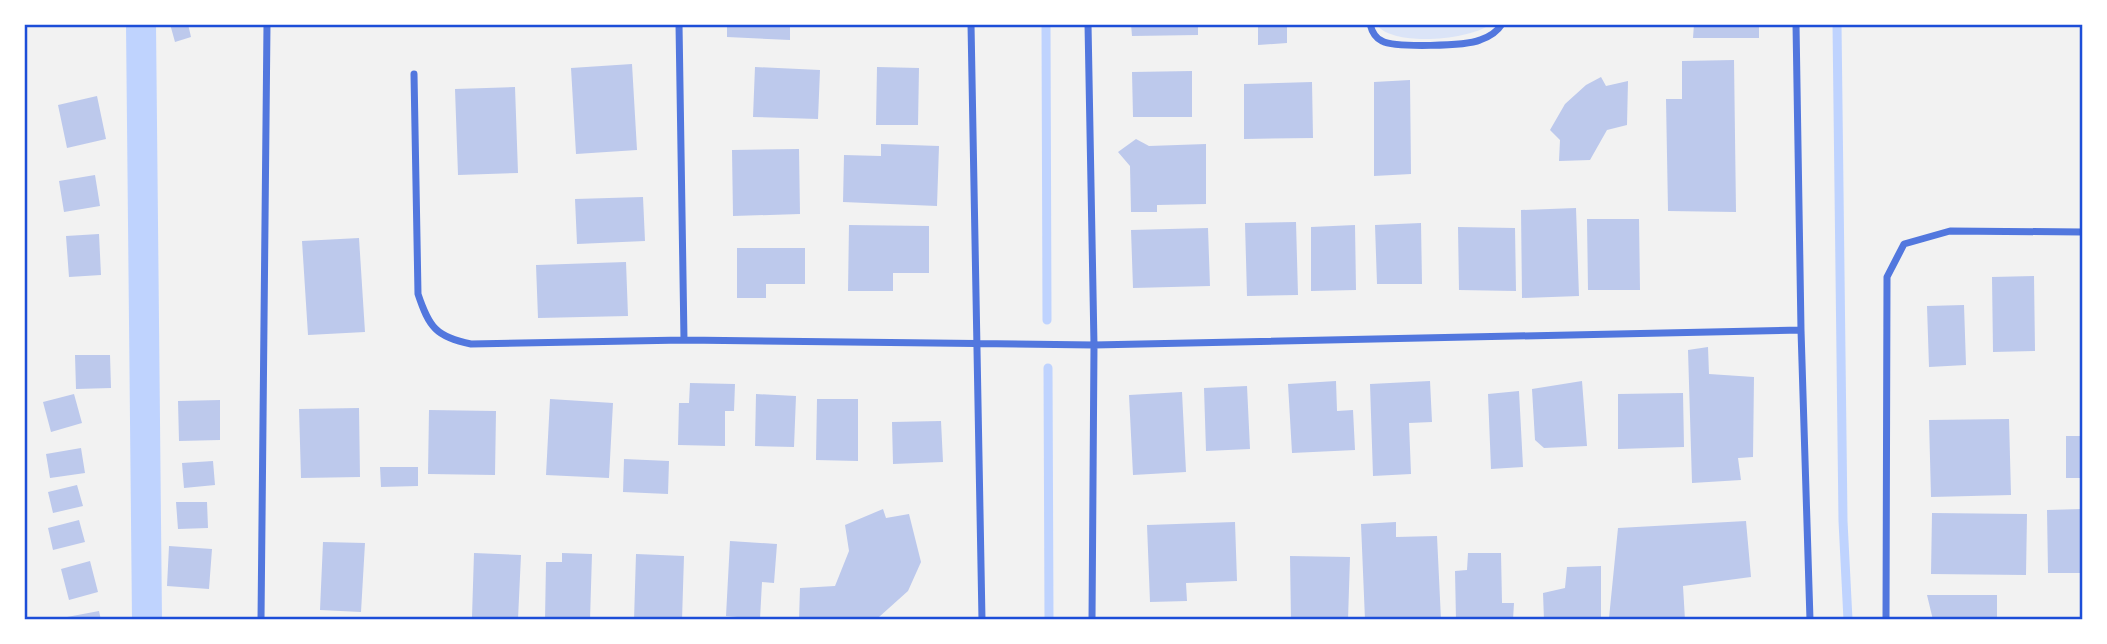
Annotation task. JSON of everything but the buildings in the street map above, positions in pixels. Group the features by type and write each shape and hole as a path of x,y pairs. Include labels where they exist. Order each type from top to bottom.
{"street":[{"path":"261,620 267,24"},
{"path":"679,24 684,340"},
{"path":"971,24 982,620"},
{"path":"1088,24 1094,345 1092,620"},
{"path":"1370,24 1373,33 1384,42 1409,46 1478,41 1497,31 1502,24"},
{"path":"1796,24 1801,330 1810,620"},
{"path":"414,74 418,294 430,324 440,334 471,344 684,340 1094,345 1801,330"},
{"path":"1886,620 1887,278 1904,244 1950,231 2082,232"}],"shaded area":[{"path":"1377,25 1489,25 1449,37 1414,39 1386,32"}],"waterway":[{"path":"141,24 147,620"},
{"path":"1046,24 1047,320"},
{"path":"1837,24 1843,521 1848,620"},
{"path":"1048,368 1049,620"}]}
